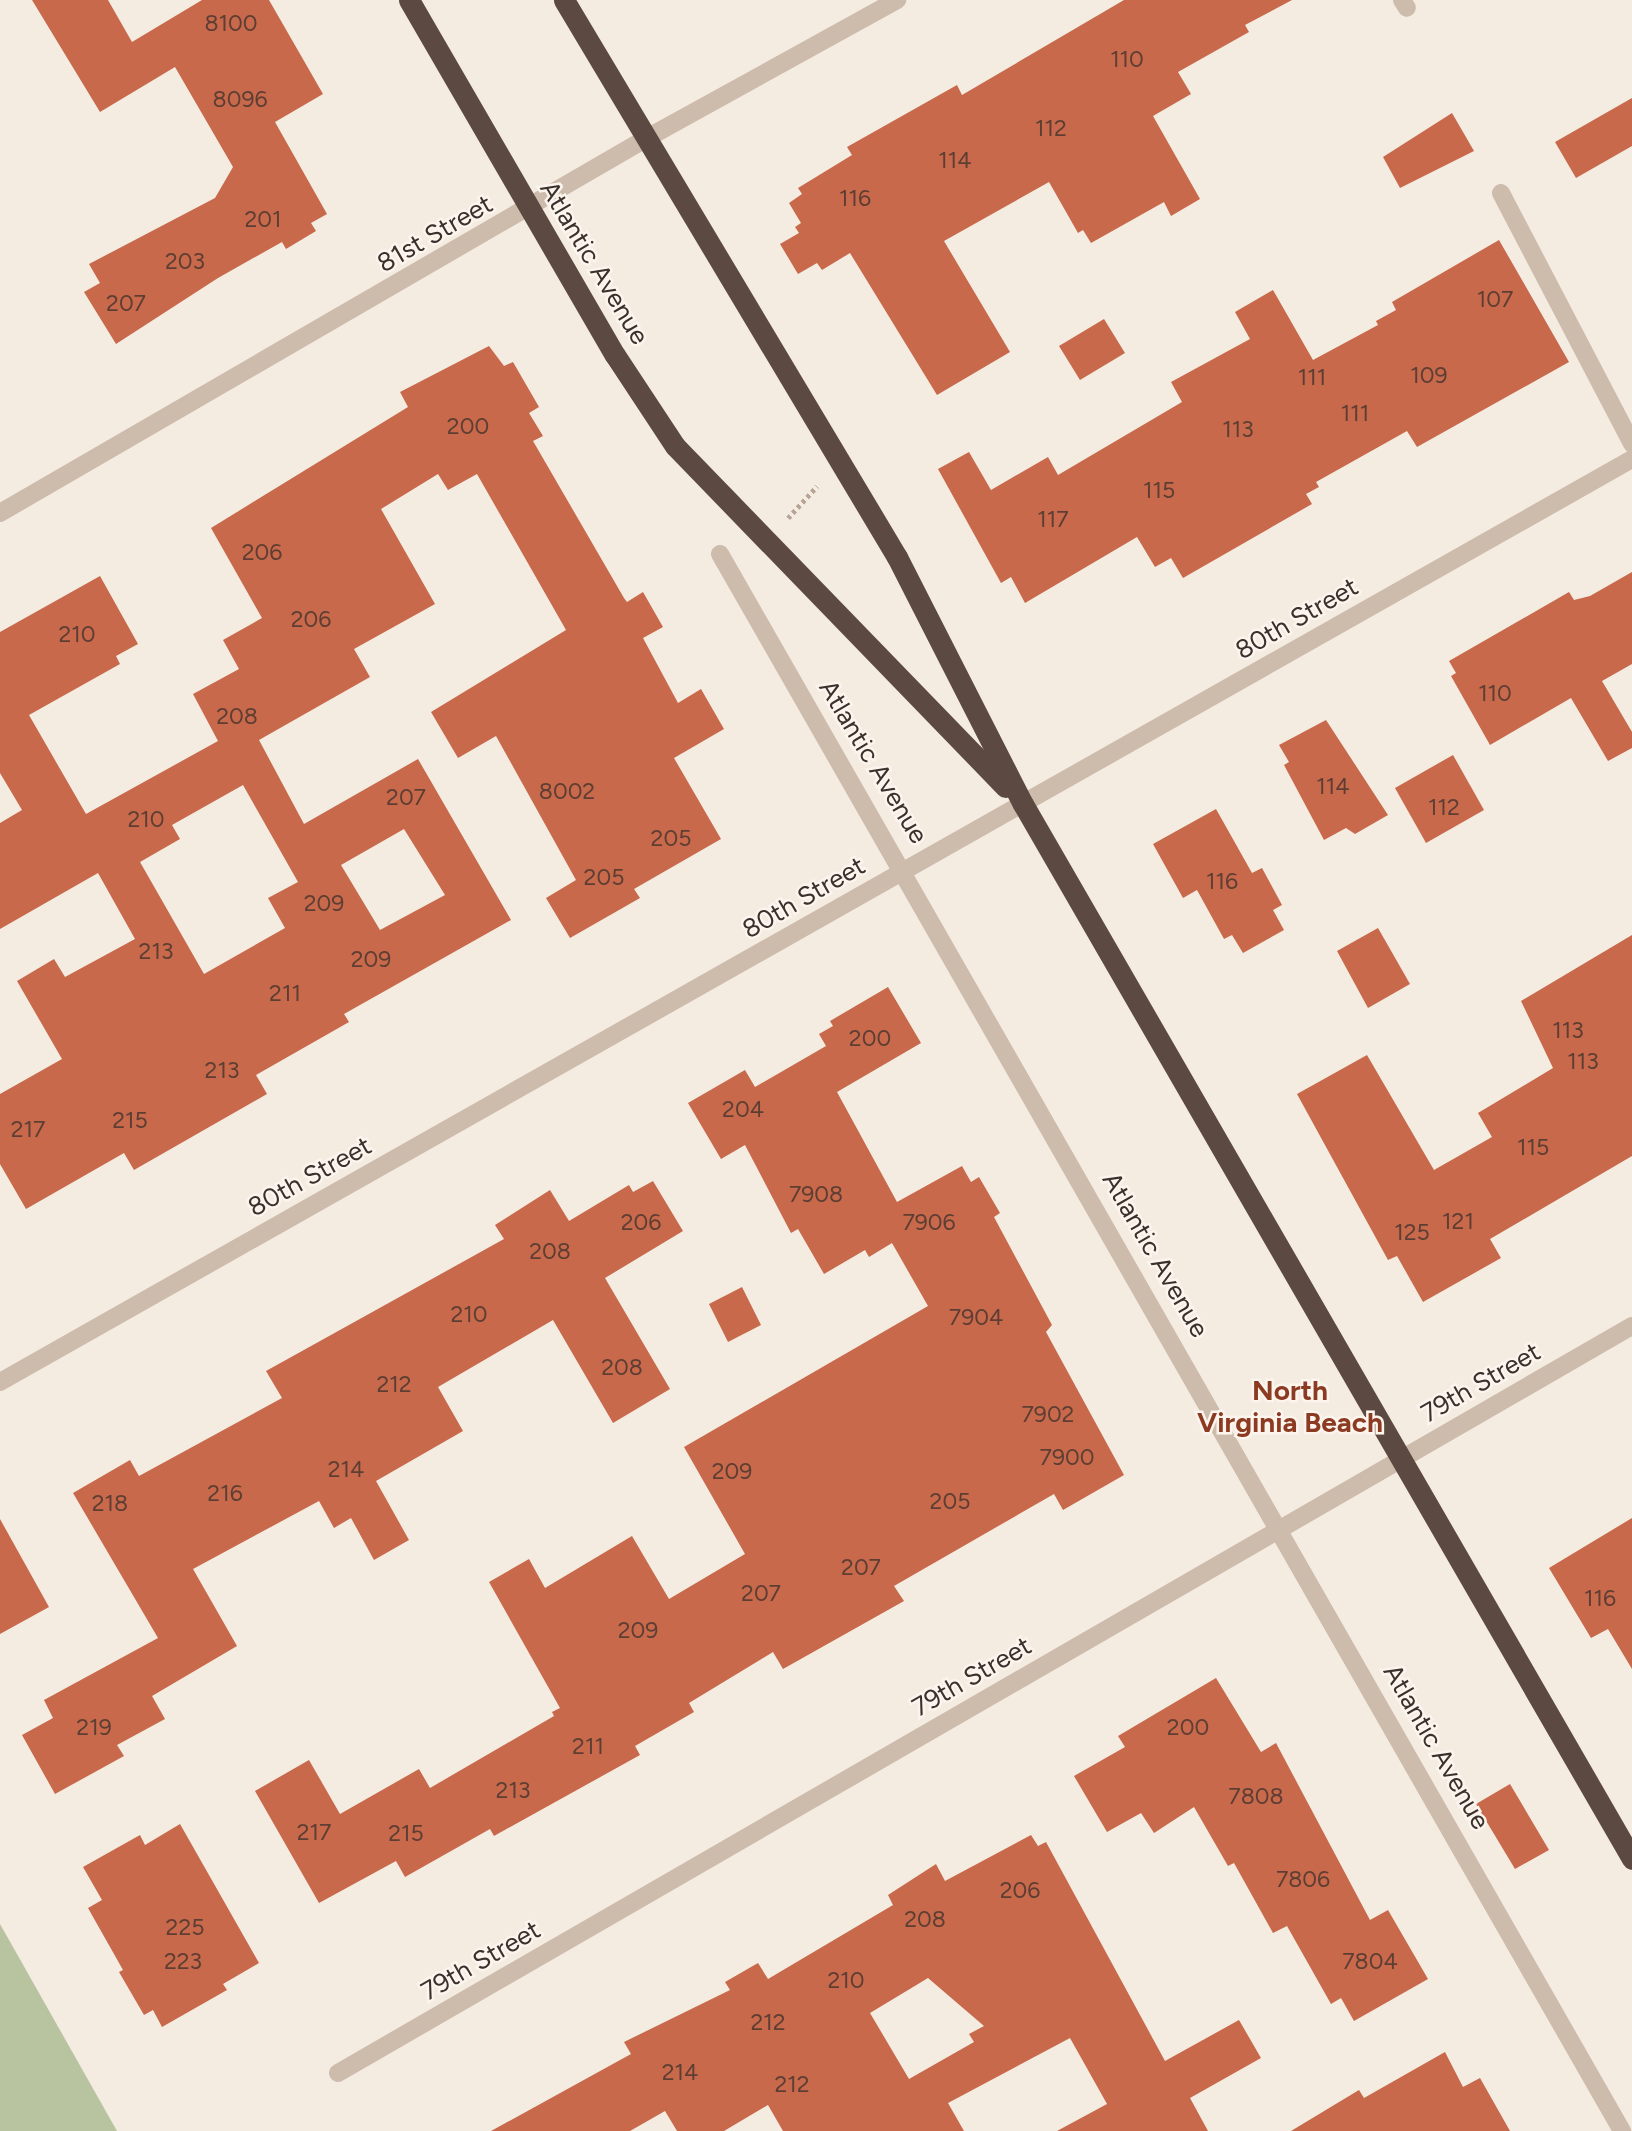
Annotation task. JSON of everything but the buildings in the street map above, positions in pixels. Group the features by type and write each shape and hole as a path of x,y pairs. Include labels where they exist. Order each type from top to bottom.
{"highway":[{"name":"Atlantic Avenue","path":"409,0 530,210 675,446 1023,804"},
{"name":"Atlantic Avenue","path":"564,0 897,557 1023,804 1632,1859"}],"street":[{"name":"81st Street","path":"0,513 530,210 647,138 897,0"},
{"path":"1501,193 1632,444"},
{"name":"80th Street","path":"0,1382 1632,459"},
{"name":"Atlantic Avenue","path":"720,554 905,871 1622,2131"},
{"name":"79th Street","path":"338,2073 1632,1326"}],"path":[{"path":"768,541 840,460"}],"green space":[{"path":"0,1924 117,2131 0,2131"}],"district":[{"name":"North Virginia Beach","path":"1290,1406"}]}
